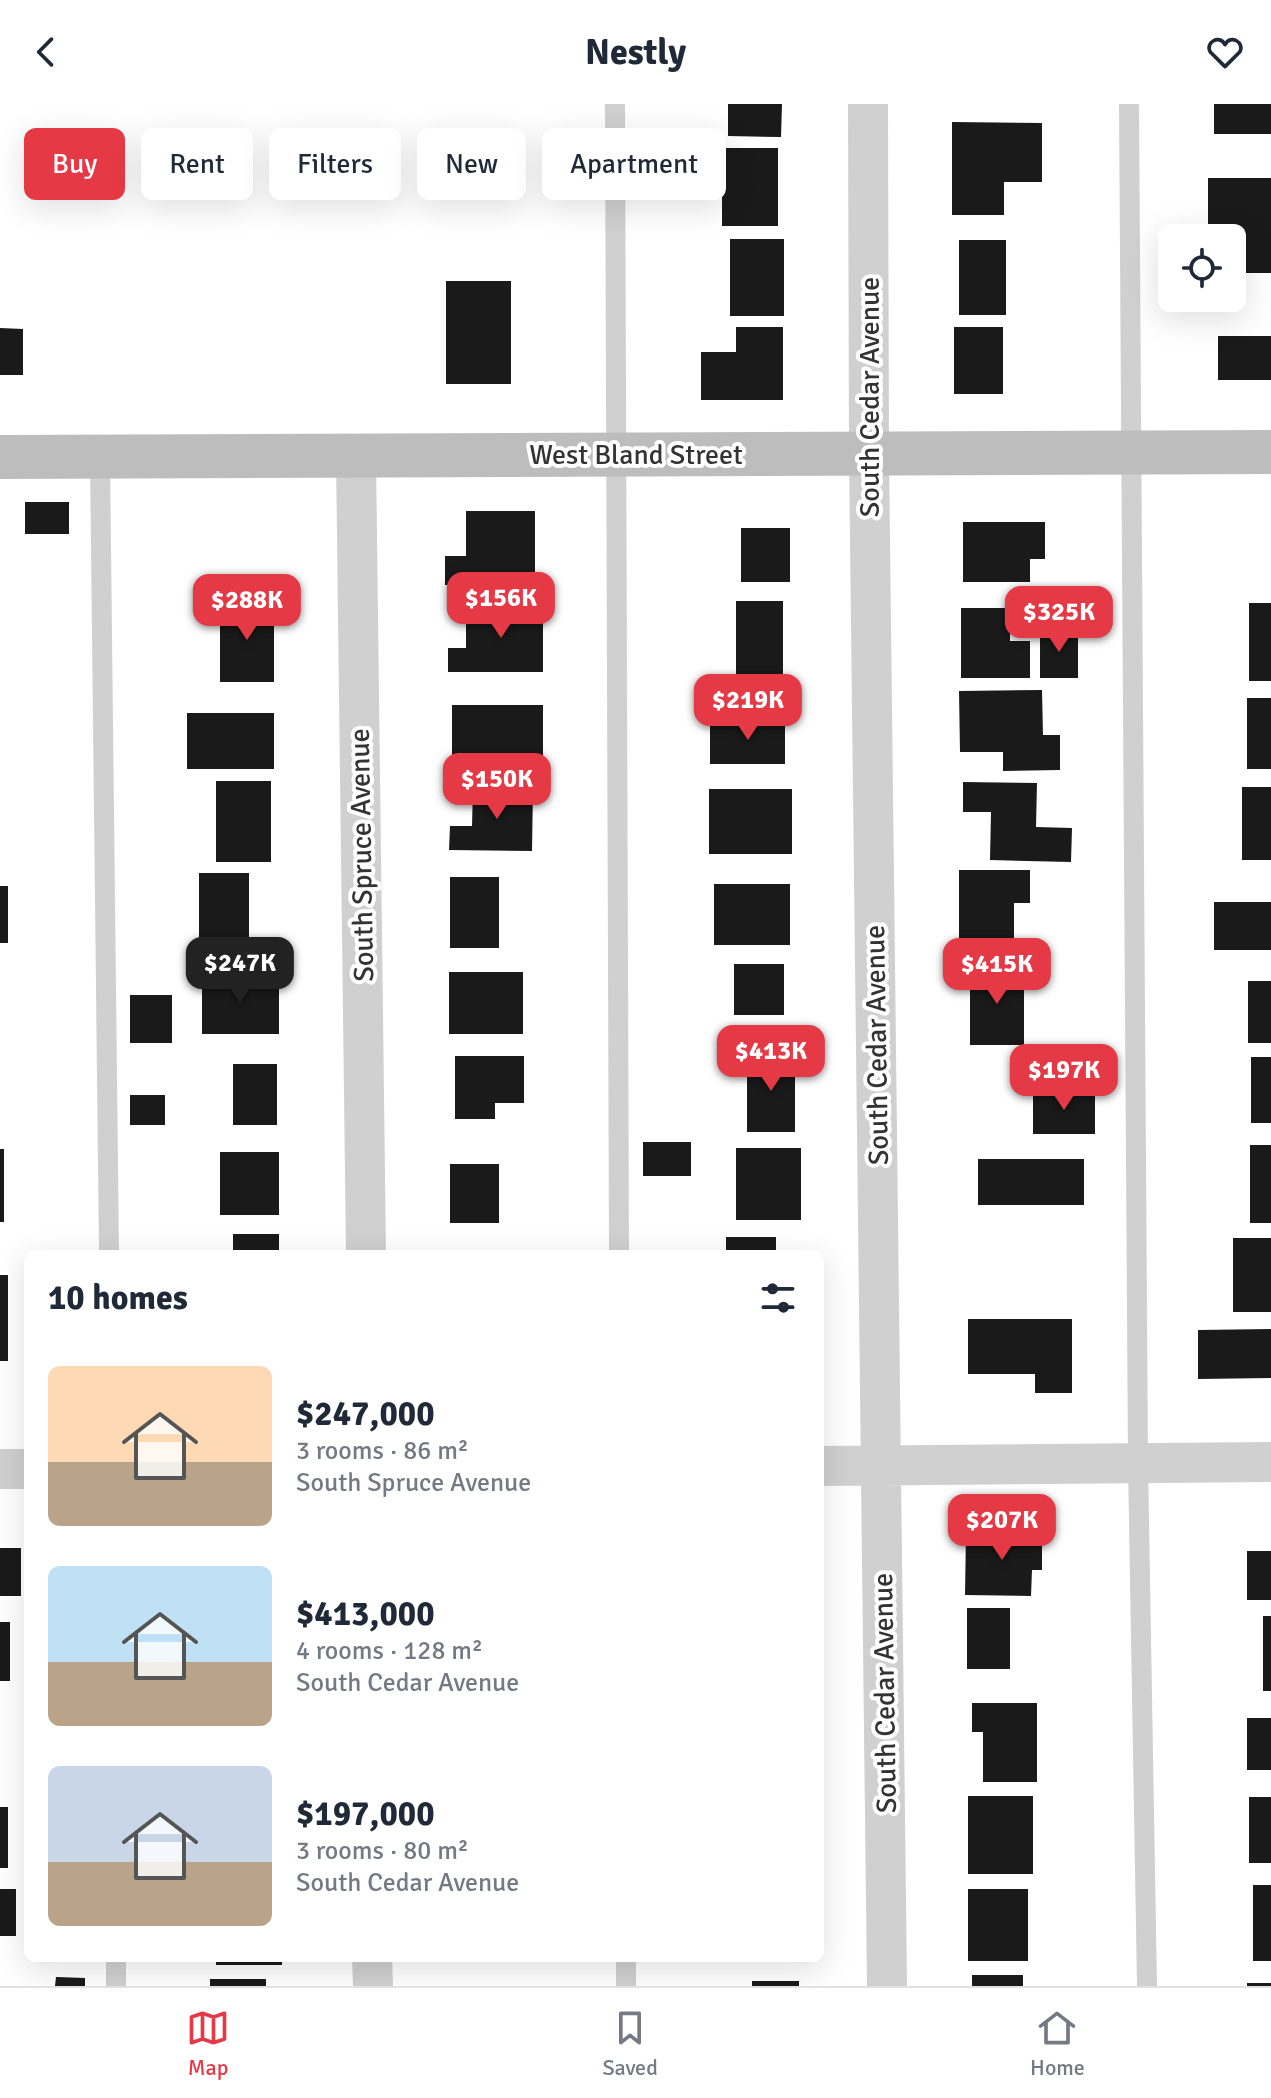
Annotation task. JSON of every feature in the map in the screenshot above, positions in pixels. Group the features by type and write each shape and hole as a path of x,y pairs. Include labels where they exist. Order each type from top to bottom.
{"street":[{"name":"South Cedar Avenue","path":"868,104 869,453 887,1986"},
{"name":"West Bland Street","path":"0,457 1271,452"},
{"name":"South Spruce Avenue","path":"356,456 366,1250"},
{"path":"824,1466 1271,1462"},
{"path":"0,1469 24,1469"},
{"path":"372,1962 373,1986"}],"lane":[{"path":"615,104 619,1250"},
{"path":"1129,104 1138,1463 1147,1986"},
{"path":"100,457 109,1250"},
{"path":"116,1962 116,1986"},
{"path":"626,1962 626,1986"}],"building":[{"path":"728,104 782,104 781,137 728,136"},
{"path":"1214,104 1271,104 1271,134 1214,134"},
{"path":"952,122 1042,123 1042,182 1004,182 1004,215 952,215"},
{"path":"726,148 778,148 778,226 722,226 722,200 726,200"},
{"path":"1208,178 1271,178 1271,273 1246,273 1246,224 1208,224"},
{"path":"730,239 784,239 784,316 730,316"},
{"path":"959,240 1006,240 1006,315 959,315"},
{"path":"446,281 511,281 511,384 446,384"},
{"path":"736,327 783,327 783,400 701,400 701,352 736,352"},
{"path":"954,327 1003,327 1003,394 954,394"},
{"path":"0,328 23,329 23,375 0,375"},
{"path":"1218,336 1271,336 1271,380 1218,380"},
{"path":"25,502 69,502 69,534 25,534"},
{"path":"466,511 535,511 535,585 445,585 445,556 466,556"},
{"path":"963,522 1045,522 1045,559 1030,559 1030,582 963,582"},
{"path":"741,528 790,528 790,582 741,582"},
{"path":"220,601 274,601 274,682 220,682"},
{"path":"736,601 783,601 783,678 736,678"},
{"path":"1249,603 1271,603 1271,681 1249,681"},
{"path":"466,605 543,605 543,672 448,672 448,648 466,648"},
{"path":"961,608 1010,608 1010,641 1030,641 1030,678 961,678"},
{"path":"1040,630 1078,630 1078,678 1040,678"},
{"path":"1042,690 1043,735 1060,735 1060,770 1003,771 1003,752 960,752 959,691"},
{"path":"1247,698 1271,698 1271,769 1247,769"},
{"path":"452,705 543,705 543,764 452,764"},
{"path":"187,713 274,713 274,769 187,769"},
{"path":"710,719 785,719 785,764 710,764"},
{"path":"216,781 271,781 271,862 216,862"},
{"path":"963,782 1037,783 1036,827 1072,828 1071,862 990,860 991,812 963,812"},
{"path":"473,787 533,788 532,851 449,850 450,826 472,826"},
{"path":"1242,787 1271,787 1271,860 1242,860"},
{"path":"709,789 792,789 792,854 709,854"},
{"path":"959,870 1030,870 1030,903 1014,903 1014,949 959,949"},
{"path":"199,873 249,873 249,950 199,950"},
{"path":"450,877 499,877 499,948 450,948"},
{"path":"714,884 790,884 790,945 714,945"},
{"path":"0,886 8,886 8,943 0,943"},
{"path":"1214,902 1271,902 1271,950 1214,950"},
{"path":"734,964 784,964 784,1015 734,1015"},
{"path":"970,966 1024,966 1024,1045 970,1045"},
{"path":"449,972 523,972 523,1034 449,1034"},
{"path":"202,976 279,976 279,1034 202,1034"},
{"path":"1248,981 1271,981 1271,1043 1248,1043"},
{"path":"130,995 172,995 172,1043 130,1043"},
{"path":"747,1054 795,1054 795,1132 747,1132"},
{"path":"455,1056 524,1056 524,1103 495,1103 495,1119 455,1119"},
{"path":"1251,1057 1271,1057 1271,1123 1251,1123"},
{"path":"233,1064 277,1064 277,1125 233,1125"},
{"path":"1033,1089 1095,1089 1095,1134 1033,1134"},
{"path":"130,1095 165,1095 165,1125 130,1125"},
{"path":"643,1142 691,1142 691,1176 643,1176"},
{"path":"1250,1145 1271,1145 1271,1223 1250,1223"},
{"path":"736,1148 801,1148 801,1220 736,1220"},
{"path":"0,1149 4,1149 4,1222 0,1222"},
{"path":"220,1152 279,1152 279,1215 220,1215"},
{"path":"978,1159 1084,1159 1084,1205 978,1205"},
{"path":"450,1164 499,1164 499,1223 450,1223"},
{"path":"233,1234 279,1234 279,1250 233,1250"},
{"path":"726,1237 776,1237 776,1250 726,1250"},
{"path":"1233,1238 1271,1238 1271,1312 1233,1312"},
{"path":"0,1275 8,1275 8,1361 0,1361"},
{"path":"968,1319 1072,1319 1072,1393 1035,1393 1035,1374 968,1374"},
{"path":"1271,1329 1271,1378 1198,1379 1198,1330"},
{"path":"966,1530 1042,1531 1042,1570 1032,1570 1031,1596 965,1595"},
{"path":"0,1548 21,1548 21,1596 0,1596"},
{"path":"1247,1551 1271,1551 1271,1600 1247,1600"},
{"path":"967,1608 1010,1608 1010,1669 967,1669"},
{"path":"1263,1616 1271,1616 1271,1691 1263,1691"},
{"path":"0,1622 10,1622 10,1681 0,1681"},
{"path":"972,1703 1037,1703 1037,1782 983,1782 983,1732 972,1732"},
{"path":"1247,1718 1271,1718 1271,1770 1247,1770"},
{"path":"968,1796 1033,1796 1033,1874 968,1874"},
{"path":"1249,1797 1271,1797 1271,1863 1249,1863"},
{"path":"0,1807 8,1807 8,1868 0,1868"},
{"path":"1253,1885 1271,1885 1271,1961 1253,1961"},
{"path":"0,1889 16,1889 16,1936 0,1936"},
{"path":"968,1889 1028,1889 1028,1961 968,1961"},
{"path":"216,1962 282,1962 282,1965 216,1965"},
{"path":"972,1975 1023,1975 1023,1986 972,1986"},
{"path":"56,1977 85,1978 85,1986 55,1986"},
{"path":"210,1979 266,1979 266,1986 210,1986"},
{"path":"752,1981 799,1981 799,1986 752,1986"},
{"path":"1247,1983 1271,1983 1271,1986 1247,1986"}]}
